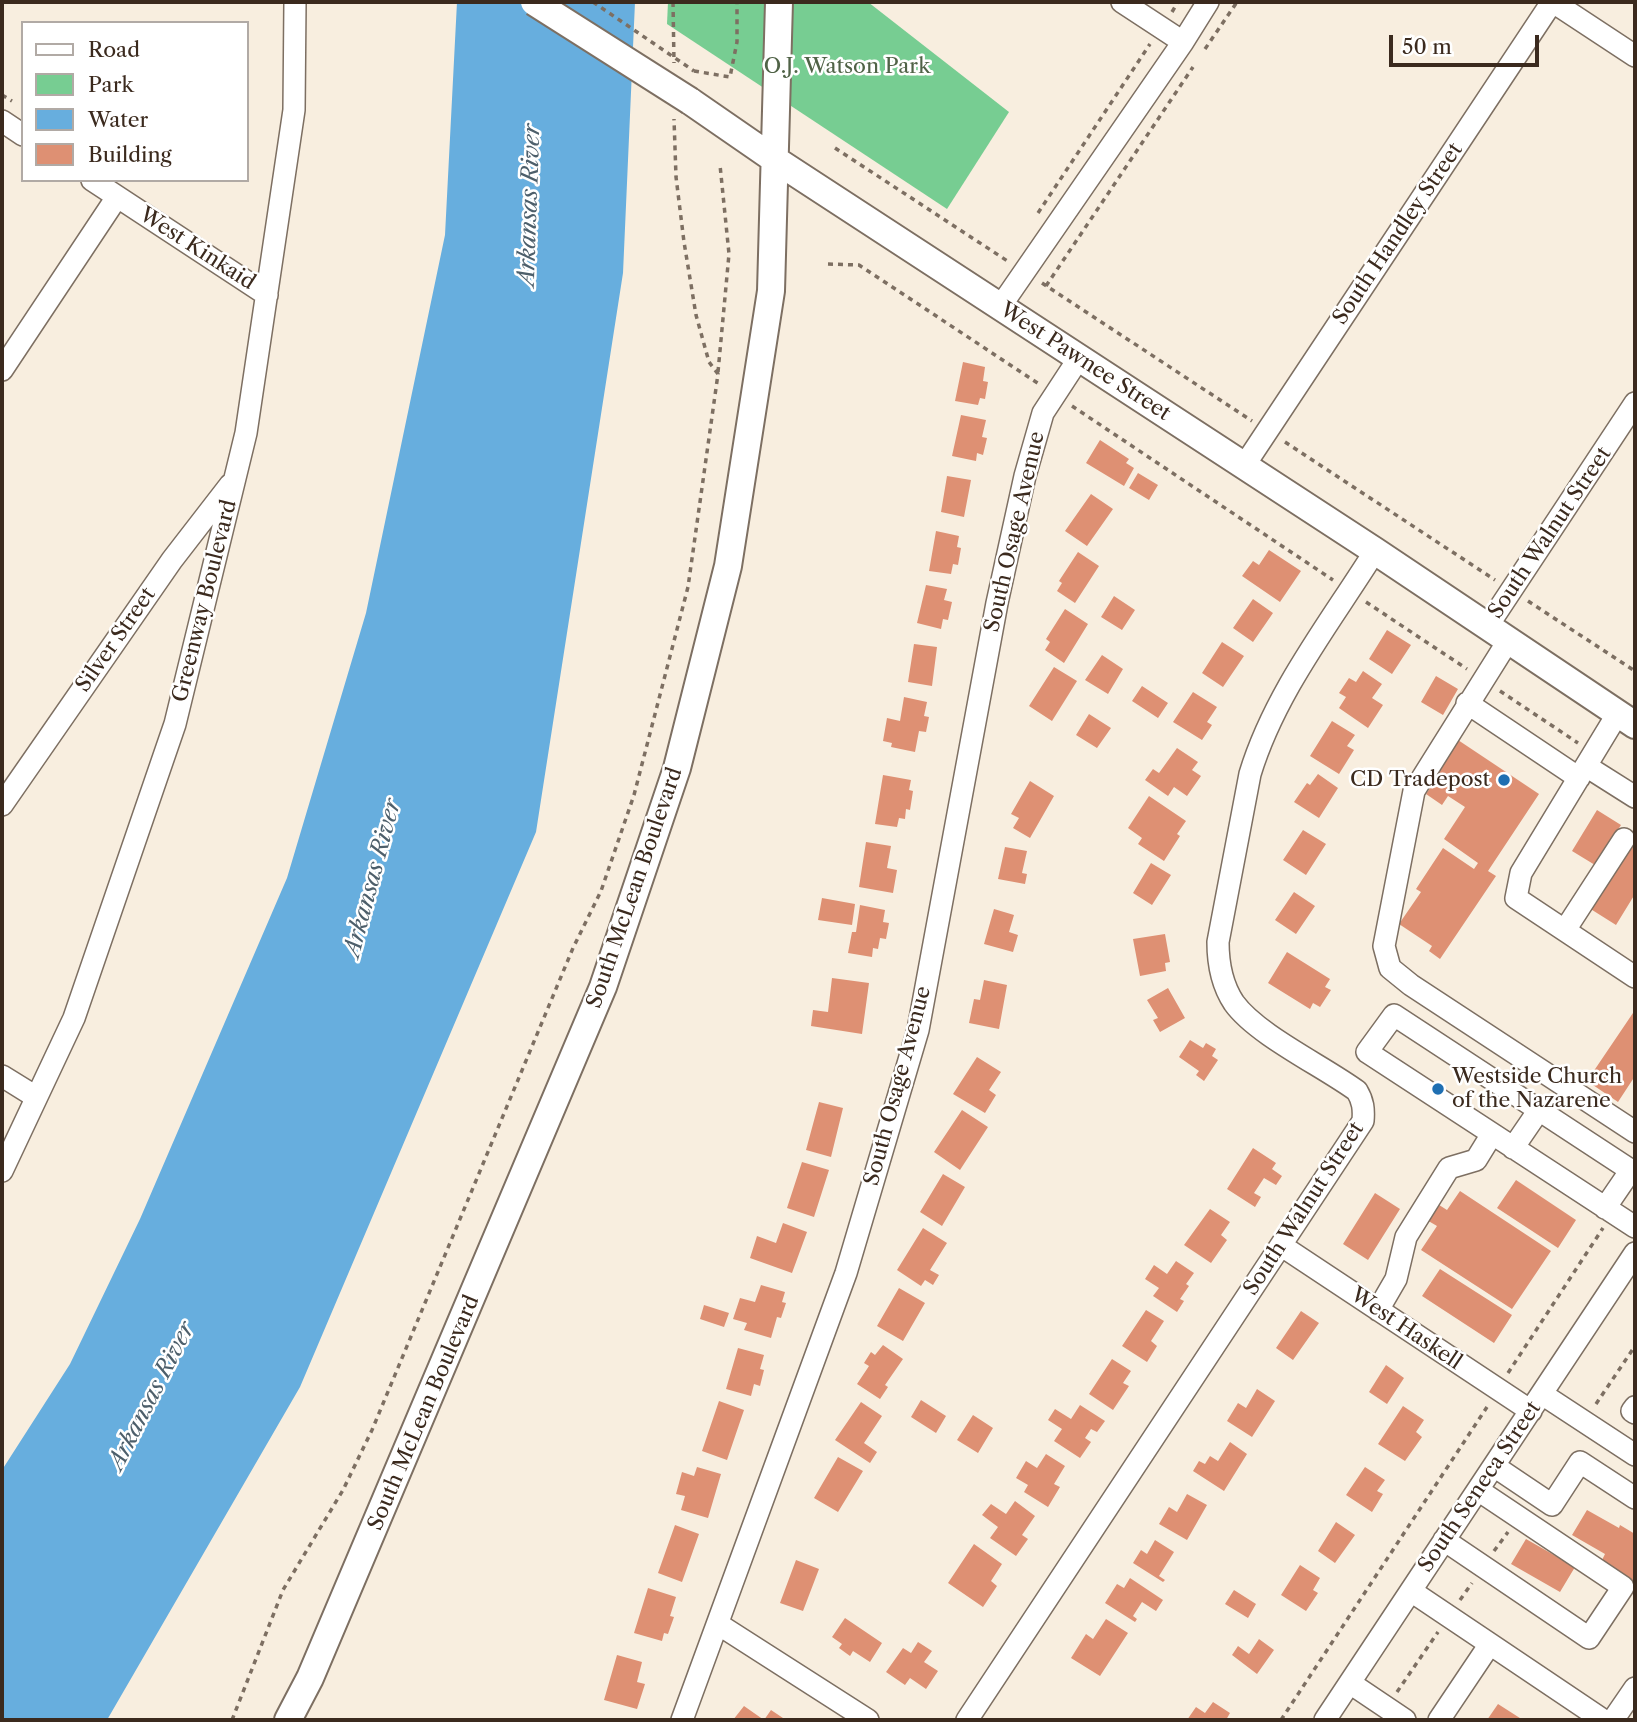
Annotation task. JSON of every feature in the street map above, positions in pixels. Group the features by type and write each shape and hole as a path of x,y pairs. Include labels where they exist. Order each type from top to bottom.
{"main road":[{"name":"West Pawnee Street","path":"534,2 682,106 775,159 1631,721"},
{"name":"South McLean Boulevard","path":"288,1720 321,1653 603,987 677,768 728,566 771,291 779,2"}],"street":[{"name":"Greenway Boulevard","path":"2,1171 74,1017 175,724 246,433 294,110 295,2"},
{"path":"1122,2 1183,42"},
{"path":"1000,307 1209,2"},
{"path":"1553,2 1635,56"},
{"name":"South Handley Street","path":"1244,466 1553,2"},
{"path":"2,121 21,134"},
{"name":"West Kinkaid","path":"95,182 267,295"},
{"path":"2,370 117,197"},
{"name":"South Osage Avenue","path":"682,1720 846,1273 918,1030 997,603 1025,476 1043,413 1079,359"},
{"name":"South Walnut Street","path":"1632,1123 1411,985 1390,968 1384,946 1414,791 1483,680 1512,590 1635,403"},
{"name":"Silver Street","path":"2,805 172,560 235,477"},
{"name":"South Walnut Street","path":"967,1720 1363,1121 1362,1098 1349,1085 1244,1015 1226,988 1218,957 1218,942 1250,774 1257,751 1276,708 1375,551"},
{"path":"1468,703 1633,789"},
{"path":"1631,721 1586,766 1521,873 1516,898 1635,977"},
{"path":"1565,930 1624,839"},
{"path":"1609,1210 1633,1172 1395,1015 1367,1052 1635,1227"},
{"path":"2,1076 36,1097"},
{"path":"1513,1147 1539,1110"},
{"path":"1378,1310 1396,1279 1406,1237 1449,1168 1476,1160 1492,1134"},
{"name":"West Haskell","path":"1282,1246 1497,1390 1536,1403 1600,1432 1635,1455"},
{"name":"South Seneca Street","path":"1325,1720 1536,1403 1628,1282 1635,1253"},
{"path":"1635,1407 1632,1411 1635,1413"},
{"path":"1494,1466 1552,1504 1600,1432"},
{"path":"1580,1462 1635,1497"},
{"path":"1444,1540 1589,1638 1623,1587 1478,1490"},
{"path":"1411,1591 1603,1720"},
{"path":"718,1624 867,1720"},
{"path":"1439,1720 1490,1644"},
{"path":"1350,1683 1405,1720"},
{"path":"1613,1720 1635,1688"}],"path":[{"path":"593,2 694,71 730,77 737,42 737,2"},
{"path":"673,2 674,70"},
{"path":"1037,214 1178,2"},
{"path":"1046,286 1237,2"},
{"path":"682,106 677,177 684,242 696,315 709,362 718,374"},
{"path":"835,148 1635,671"},
{"path":"232,1720 283,1590 343,1490 372,1430 573,947 601,891 634,796 688,587 718,374 729,254 720,165"},
{"path":"828,264 859,265 1483,680 1586,766"},
{"path":"1281,1720 1497,1390 1609,1210"}],"green space":[{"name":"O.J. Watson Park","path":"668,2 868,2 1009,112 947,209 667,24"}],"water":[{"name":"Arkansas River","path":"457,2 635,2 623,273 536,832 300,1387 107,1720 2,1720 2,1470 70,1364 140,1219 287,878 366,613 445,235"}],"building":[{"path":"963,362 985,367 983,381 988,382 985,399 980,398 978,405 955,401"},
{"path":"961,415 986,420 982,437 987,438 983,455 977,453 976,461 952,456"},
{"path":"1100,440 1129,459 1126,463 1134,468 1124,486 1086,463"},
{"path":"1138,473 1158,485 1149,500 1129,488"},
{"path":"947,476 971,480 964,517 941,512"},
{"path":"1091,494 1113,509 1087,546 1065,531"},
{"path":"936,531 959,536 957,547 961,548 958,565 953,564 951,574 929,571"},
{"path":"1269,550 1301,571 1280,602 1242,576 1253,561 1259,565"},
{"path":"1078,552 1099,566 1075,603 1057,591 1062,583 1059,581"},
{"path":"926,585 947,589 944,600 952,602 948,620 943,619 941,629 917,623"},
{"path":"1114,596 1135,610 1122,630 1101,617"},
{"path":"1253,599 1273,613 1253,642 1233,628"},
{"path":"1065,609 1088,624 1064,663 1045,650 1050,642 1046,639"},
{"path":"1387,630 1411,645 1392,674 1369,659"},
{"path":"1222,642 1244,656 1223,687 1202,673"},
{"path":"914,644 937,647 932,686 908,682"},
{"path":"1102,655 1123,669 1108,694 1085,680"},
{"path":"1054,667 1077,681 1052,721 1029,706"},
{"path":"1363,671 1382,684 1372,698 1383,705 1368,728 1339,708 1346,697 1339,693 1349,678 1356,682"},
{"path":"1436,676 1458,689 1443,715 1421,702"},
{"path":"1142,686 1168,703 1158,718 1132,701"},
{"path":"1193,692 1217,707 1207,722 1212,725 1202,740 1173,722"},
{"path":"904,697 927,702 924,716 929,717 926,732 919,731 915,752 891,747 892,743 883,741 887,718 900,721"},
{"path":"1089,714 1111,728 1097,748 1076,735"},
{"path":"1332,721 1355,735 1347,746 1354,750 1339,774 1310,756"},
{"path":"1452,736 1539,794 1488,871 1496,876 1440,959 1429,951 1432,946 1399,924 1421,892 1416,889 1443,848 1474,869 1478,863 1444,839 1465,807 1448,796 1442,805 1426,794"},
{"path":"1177,748 1198,762 1192,770 1201,776 1187,796 1174,787 1168,796 1145,780 1153,769 1159,773"},
{"path":"1318,774 1338,788 1319,818 1294,802 1307,783 1310,785"},
{"path":"883,775 911,780 909,790 913,791 910,810 906,809 905,819 899,818 897,827 875,824"},
{"path":"1030,781 1054,796 1030,838 1013,828 1019,818 1011,814"},
{"path":"1149,796 1186,821 1164,861 1138,844 1142,838 1128,828"},
{"path":"1597,810 1621,825 1595,865 1572,851"},
{"path":"1303,830 1326,844 1306,875 1283,860"},
{"path":"866,842 891,846 887,868 897,870 893,893 859,887"},
{"path":"1630,842 1635,846 1635,894 1616,925 1589,908"},
{"path":"1005,847 1027,851 1022,873 1027,874 1025,884 998,879"},
{"path":"1151,863 1171,875 1152,905 1133,893"},
{"path":"1294,892 1315,906 1296,934 1275,920"},
{"path":"822,898 855,904 852,925 818,920"},
{"path":"860,905 885,910 883,922 889,923 886,939 880,938 878,949 873,948 872,957 848,953 852,932 856,932"},
{"path":"994,909 1014,915 1009,932 1018,935 1013,952 984,944"},
{"path":"1165,934 1170,962 1165,963 1166,971 1140,976 1133,939"},
{"path":"1287,952 1330,979 1325,987 1331,990 1320,1007 1313,1003 1310,1009 1268,983"},
{"path":"832,978 869,983 862,1034 811,1026 813,1010 828,1012"},
{"path":"984,980 1007,985 999,1029 969,1023 974,999 980,1000"},
{"path":"1168,988 1185,1018 1160,1032 1153,1020 1158,1018 1147,1000"},
{"path":"1635,1010 1635,1076 1618,1102 1587,1081"},
{"path":"1190,1040 1203,1048 1206,1043 1216,1049 1212,1056 1218,1060 1204,1081 1196,1075 1199,1071 1179,1057"},
{"path":"977,1057 1001,1072 989,1090 996,1095 985,1113 953,1094"},
{"path":"819,1102 843,1108 831,1157 806,1150"},
{"path":"962,1110 988,1127 960,1170 934,1152"},
{"path":"1253,1148 1276,1163 1272,1169 1282,1176 1276,1185 1264,1178 1254,1193 1261,1197 1255,1207 1227,1189"},
{"path":"802,1162 829,1170 814,1217 787,1208"},
{"path":"943,1174 965,1187 942,1226 920,1212"},
{"path":"1516,1180 1576,1220 1558,1248 1497,1208"},
{"path":"1460,1191 1551,1251 1512,1309 1421,1250 1437,1226 1425,1219 1436,1203 1447,1210"},
{"path":"1375,1193 1400,1209 1368,1260 1343,1244"},
{"path":"1210,1209 1230,1222 1221,1235 1227,1240 1211,1263 1184,1245"},
{"path":"783,1223 807,1232 792,1273 750,1258 757,1236 776,1243"},
{"path":"923,1228 947,1243 930,1270 939,1275 933,1285 925,1280 921,1286 897,1270"},
{"path":"1176,1261 1194,1273 1186,1284 1189,1286 1180,1299 1184,1301 1177,1312 1153,1296 1159,1288 1145,1279 1154,1265 1167,1274"},
{"path":"1440,1269 1512,1315 1494,1343 1422,1296"},
{"path":"761,1285 785,1292 782,1302 786,1303 781,1318 777,1317 771,1338 744,1330 747,1323 733,1319 740,1298 755,1302"},
{"path":"899,1288 925,1303 903,1341 877,1326"},
{"path":"704,1305 729,1313 724,1327 700,1319"},
{"path":"1146,1310 1164,1321 1151,1341 1157,1346 1147,1362 1122,1346"},
{"path":"1301,1311 1319,1323 1293,1360 1276,1348"},
{"path":"883,1345 903,1359 885,1385 888,1387 880,1399 857,1384 869,1366 864,1363 871,1352 875,1355"},
{"path":"738,1348 764,1355 760,1369 764,1370 760,1386 754,1384 751,1396 726,1389"},
{"path":"1112,1359 1131,1371 1123,1383 1129,1386 1113,1410 1089,1394"},
{"path":"1386,1365 1404,1378 1387,1404 1369,1392"},
{"path":"1257,1389 1275,1401 1252,1437 1227,1421 1238,1403 1246,1408"},
{"path":"921,1400 946,1416 936,1433 911,1417"},
{"path":"719,1401 744,1410 727,1460 702,1451"},
{"path":"861,1402 882,1416 864,1443 877,1452 870,1463 835,1440"},
{"path":"1080,1405 1105,1421 1097,1432 1091,1429 1085,1438 1091,1442 1080,1458 1054,1441 1062,1429 1048,1420 1055,1409 1071,1419"},
{"path":"1403,1406 1424,1420 1416,1432 1422,1437 1405,1461 1378,1444"},
{"path":"973,1415 993,1428 978,1453 957,1440"},
{"path":"1230,1442 1247,1454 1224,1491 1193,1471 1199,1461 1205,1464 1210,1456 1218,1461"},
{"path":"1046,1454 1065,1466 1054,1484 1060,1487 1048,1507 1024,1492 1028,1485 1016,1478 1026,1461 1037,1468"},
{"path":"838,1457 863,1471 838,1512 814,1498"},
{"path":"697,1467 721,1474 708,1518 681,1510 685,1496 676,1494 682,1472 694,1476"},
{"path":"1365,1467 1385,1480 1377,1491 1383,1494 1372,1512 1346,1495"},
{"path":"1187,1494 1207,1505 1187,1540 1159,1524 1169,1507 1177,1512"},
{"path":"1015,1501 1035,1516 1022,1535 1028,1539 1016,1556 990,1538 998,1527 982,1515 991,1504 1006,1514"},
{"path":"1587,1510 1635,1534 1635,1584 1600,1564 1605,1554 1572,1535"},
{"path":"1336,1522 1355,1535 1335,1563 1318,1551"},
{"path":"675,1525 699,1534 682,1582 658,1573"},
{"path":"1526,1539 1575,1567 1560,1592 1511,1564"},
{"path":"1155,1540 1174,1552 1159,1576 1165,1580 1163,1582 1133,1563 1141,1550 1147,1554"},
{"path":"974,1544 1002,1564 991,1581 997,1586 983,1607 948,1583"},
{"path":"796,1560 819,1569 803,1611 780,1603"},
{"path":"1300,1565 1320,1578 1313,1590 1318,1593 1306,1611 1281,1595"},
{"path":"1130,1578 1163,1600 1156,1611 1142,1602 1133,1616 1137,1619 1135,1622 1105,1603 1117,1584 1124,1588"},
{"path":"648,1588 676,1597 670,1616 674,1617 668,1634 664,1633 662,1641 634,1633"},
{"path":"1234,1590 1256,1604 1248,1618 1225,1604"},
{"path":"845,1618 882,1643 870,1662 853,1651 850,1656 839,1648 842,1644 832,1637"},
{"path":"1106,1619 1128,1633 1100,1676 1071,1658 1086,1634 1093,1639"},
{"path":"1259,1639 1274,1650 1257,1674 1232,1655 1238,1646 1249,1654"},
{"path":"918,1642 932,1651 924,1662 938,1671 926,1689 910,1678 905,1685 886,1672 903,1648 911,1653"},
{"path":"617,1655 642,1662 637,1682 645,1684 637,1709 604,1700"},
{"path":"1213,1702 1230,1713 1226,1720 1187,1720 1196,1707 1205,1713"},
{"path":"1498,1704 1523,1720 1487,1720"},
{"path":"744,1706 764,1720 733,1720"},
{"path":"771,1710 786,1720 764,1720"}],"place":[{"name":"CD Tradepost","path":"1504,780"},
{"name":"Westside Church of the Nazarene","path":"1438,1089"}]}
